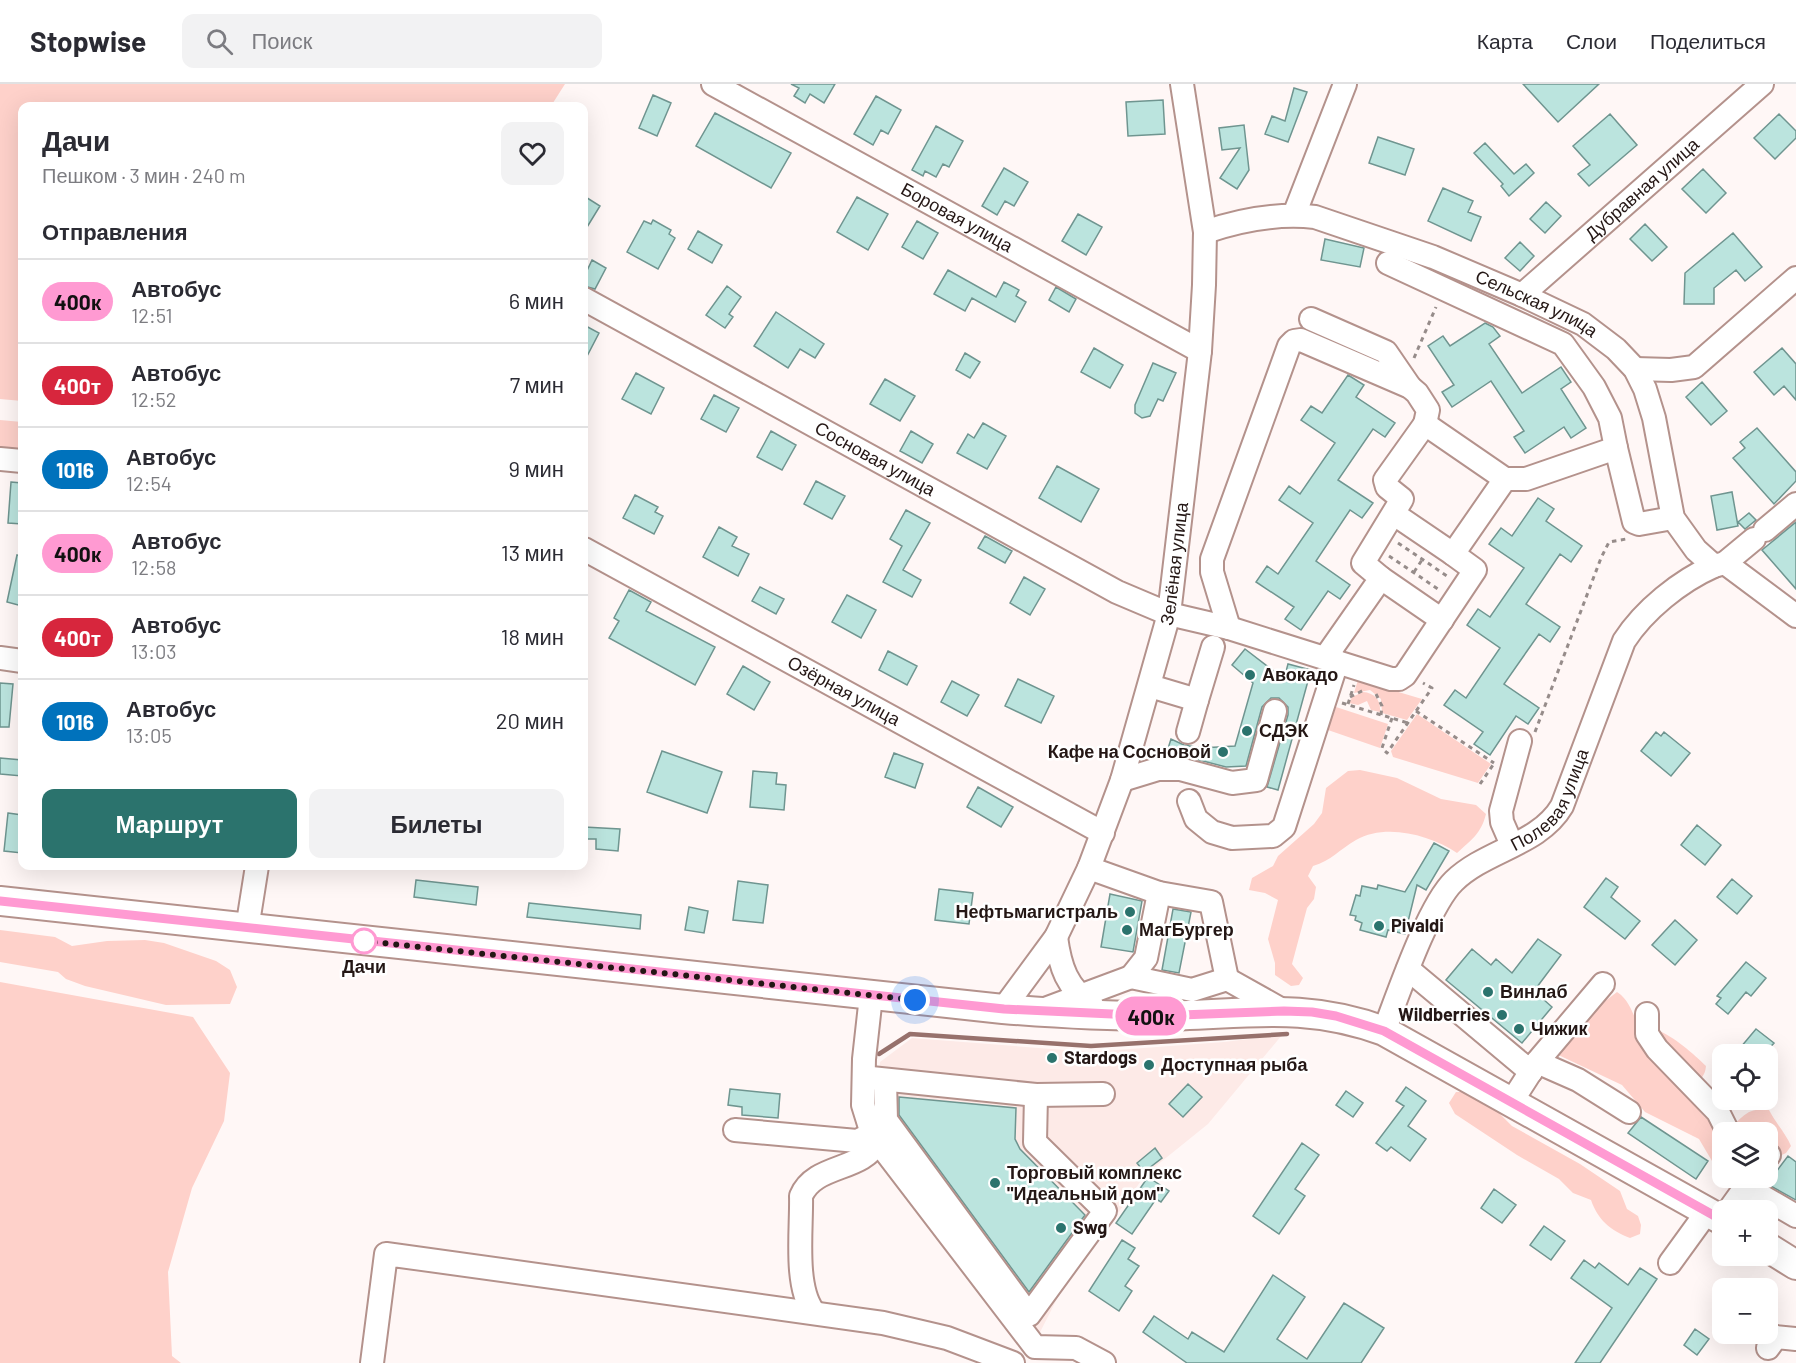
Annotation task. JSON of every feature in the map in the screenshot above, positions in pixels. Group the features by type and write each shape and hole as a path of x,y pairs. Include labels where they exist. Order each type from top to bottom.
{"main road":[{"path":"0,901 1036,1012 1155,1016 1284,1011 1336,1016 1384,1031 1712,1210"},
{"path":"1778,1254 1796,1265"}],"street":[{"name":"Боровая улица","path":"713,84 1200,351"},
{"name":"Зелёная улица","path":"1004,1009 1056,937 1089,868 1122,780 1169,614 1200,351 1204,232 1182,84"},
{"path":"1294,215 1345,84"},
{"name":"Дубравная улица","path":"1522,295 1762,84"},
{"name":"Сельская улица","path":"1204,232 1233,222 1294,215 1315,217 1433,257 1583,324 1616,349 1635,369 1645,388 1654,418 1673,518 1696,550 1720,564"},
{"path":"1388,263 1563,344 1583,369 1610,418 1630,517 1639,524 1673,518"},
{"path":"1635,369 1671,370 1694,367 1796,278"},
{"name":"Сосновая улица","path":"588,301 1117,592 1169,614 1229,628 1392,679 1399,679 1407,671"},
{"path":"1301,340 1313,313 1386,352 1426,407 1425,424 1385,480 1387,487 1402,499 1363,563 1442,620"},
{"path":"1229,628 1212,572 1212,559 1289,346 1294,341 1301,340 1407,383"},
{"path":"1425,424 1504,478 1526,479 1616,448"},
{"path":"0,459 18,461"},
{"path":"1453,554 1504,478"},
{"name":"Полевая улица","path":"1384,1031 1408,969 1441,898 1453,882 1512,845 1537,833 1554,820 1562,806 1624,640 1636,623 1696,574 1720,564 1796,504"},
{"path":"1383,530 1453,554 1475,570 1407,671"},
{"name":"Озёрная улица","path":"588,551 1103,833"},
{"path":"1720,564 1796,616"},
{"path":"1189,801 1196,819 1212,831 1232,838 1273,836 1284,827 1326,698 1331,660 1381,578"},
{"path":"1188,732 1213,647"},
{"path":"0,658 18,660"},
{"path":"1150,686 1197,700"},
{"path":"1122,780 1158,769 1180,769 1232,783 1256,780 1275,711"},
{"path":"1512,845 1502,822 1501,811 1526,740"},
{"path":"1089,868 1159,893 1211,902 1227,979"},
{"path":"247,929 256,870"},
{"path":"1036,1012 1131,977 1146,958 1159,893"},
{"path":"1056,937 1059,963 1073,991 1106,1015"},
{"path":"1408,969 1534,1067 1578,1080 1629,1112"},
{"path":"1131,977 1192,990 1227,979 1284,1011"},
{"path":"1512,1101 1534,1067 1604,984"},
{"path":"872,996 874,1078 886,1120 1029,1315 1105,1211 1035,1142 1036,1095"},
{"path":"1647,1014 1647,1034 1657,1050 1718,1112 1723,1122"},
{"path":"874,1078 1036,1095 1102,1094"},
{"path":"874,1078 863,1106 875,1137 1035,1347 1076,1348 1104,1363"},
{"path":"735,1130 857,1141 875,1137"},
{"path":"813,1311 808,1304 802,1284 801,1196 806,1185 820,1175 866,1156 875,1137"},
{"path":"1731,1200 1742,1188"},
{"path":"1751,1188 1796,1216"},
{"path":"1671,1263 1712,1221"},
{"path":"372,1363 386,1254 813,1311 947,1338 1013,1363"},
{"path":"1768,1348 1776,1337 1796,1339"}],"path":[{"path":"1407,383 1444,289"},
{"path":"1526,740 1609,542 1641,535 1639,524"},
{"path":"1383,530 1422,560 1459,594"},
{"path":"1383,530 1414,572 1459,594"},
{"path":"1414,572 1422,560"},
{"path":"1392,718 1382,747 1387,753 1432,688 1407,671"},
{"path":"1350,697 1363,690 1376,694 1382,706 1381,715"},
{"path":"1326,698 1408,723"},
{"path":"1416,711 1494,764"},
{"path":"1480,784 1499,755"}],"shaded area":[{"path":"0,84 565,84 554,102 18,102 18,401 0,399"},
{"path":"0,420 18,422 18,449 0,447"},
{"path":"1358,680 1422,699 1407,720 1382,713 1381,699 1370,690 1354,693"},
{"path":"1363,692 1376,698 1380,712 1371,710 1367,701 1358,705 1349,703 1352,697"},
{"path":"1336,707 1388,724 1380,748 1328,730"},
{"path":"1417,714 1491,764 1478,783 1393,757 1391,751"},
{"path":"1360,770 1397,778 1441,799 1476,805 1486,814 1484,821 1475,836 1457,853 1421,836 1381,832 1356,840 1330,858 1313,866 1308,876 1316,887 1314,899 1307,908 1292,964 1303,978 1299,985 1291,986 1275,975 1275,963 1268,939 1278,900 1265,893 1249,890 1252,878 1273,866 1278,856 1314,824 1322,813 1326,788 1348,771"},
{"path":"0,930 55,937 72,946 107,941 145,940 164,943 216,961 230,970 237,987 230,1004 166,1005 85,986 66,979 58,972 0,962"},
{"path":"0,982 193,1017 230,1073 224,1121 192,1188 168,1272 172,1356 181,1363 0,1363"},
{"path":"1617,992 1627,1001 1640,1025 1645,1029 1654,1029 1670,1036 1706,1066 1694,1094 1698,1108 1712,1123 1712,1161 1699,1139 1645,1112 1622,1085 1552,1052 1566,1031"},
{"path":"1282,1035 1208,1124 1146,1174 1059,1295 1036,1340 875,1110 880,1062 912,1038 1090,1052 1224,1042"},
{"path":"1456,1092 1467,1092 1499,1113 1512,1126 1580,1164 1620,1191 1627,1209 1638,1216 1641,1225 1640,1234 1630,1238 1616,1232 1601,1219 1591,1200 1573,1193 1559,1179 1517,1155 1455,1114 1449,1103"},
{"path":"1755,1110 1769,1110 1777,1122 1736,1122 1745,1114"},
{"path":"1778,1124 1791,1146 1786,1153 1778,1157"}],"building":[{"path":"791,84 835,84 824,103 810,94 805,103 794,96 799,88"},
{"path":"1523,84 1599,84 1558,122"},
{"path":"1294,88 1307,92 1288,142 1265,134 1272,116 1285,121"},
{"path":"653,95 671,103 657,136 639,128"},
{"path":"876,96 901,110 888,134 881,130 873,145 854,134"},
{"path":"1163,100 1165,134 1128,136 1126,102"},
{"path":"715,113 791,153 771,188 696,146"},
{"path":"1610,114 1637,145 1589,186 1578,174 1590,165 1573,146"},
{"path":"1779,114 1796,131 1796,138 1775,159 1754,138"},
{"path":"1244,125 1249,170 1237,189 1220,178 1240,148 1222,150 1219,128"},
{"path":"936,126 963,141 949,167 943,164 936,177 925,171 923,176 912,170"},
{"path":"1378,137 1414,149 1405,175 1369,163"},
{"path":"1485,143 1514,174 1526,164 1534,173 1509,196 1501,186 1503,184 1474,153"},
{"path":"1004,168 1028,182 1014,206 1005,201 997,215 982,206"},
{"path":"1703,169 1726,193 1706,213 1682,189"},
{"path":"1443,188 1473,201 1468,212 1481,217 1471,241 1428,221"},
{"path":"857,197 888,214 868,250 837,232"},
{"path":"588,198 600,206 588,226"},
{"path":"1546,202 1561,216 1545,233 1530,219"},
{"path":"1078,214 1102,227 1086,255 1062,241"},
{"path":"653,220 671,230 669,234 675,238 658,269 627,252 644,221 651,224"},
{"path":"917,221 938,233 923,259 902,247"},
{"path":"1645,224 1667,247 1652,261 1630,239"},
{"path":"698,231 722,245 712,263 688,249"},
{"path":"1733,233 1762,267 1745,281 1736,270 1714,288 1714,304 1684,304 1685,273"},
{"path":"1325,239 1364,248 1360,267 1321,260"},
{"path":"1520,242 1534,256 1520,271 1505,258"},
{"path":"592,260 606,268 595,289 588,287 588,268"},
{"path":"948,270 996,297 1004,282 1019,290 1016,296 1026,302 1015,322 972,298 965,311 934,294"},
{"path":"727,286 741,297 729,314 733,317 725,328 706,315"},
{"path":"1056,287 1076,299 1069,312 1049,300"},
{"path":"776,312 824,344 815,358 800,349 788,368 754,346"},
{"path":"1485,323 1493,327 1500,336 1489,344 1522,393 1561,367 1571,382 1561,389 1586,428 1571,438 1564,427 1525,453 1514,437 1524,431 1491,381 1452,407 1442,392 1454,385 1428,346 1443,336 1450,346"},
{"path":"588,327 599,333 588,354"},
{"path":"1094,348 1123,365 1110,388 1081,372"},
{"path":"1782,348 1796,364 1796,400 1784,386 1774,395 1754,372"},
{"path":"965,353 980,362 970,378 956,370"},
{"path":"1153,363 1176,373 1163,401 1158,399 1150,416 1142,418 1135,413 1135,405"},
{"path":"636,373 664,388 651,414 622,399"},
{"path":"1348,375 1364,385 1356,397 1395,423 1385,437 1373,429 1338,480 1373,503 1362,518 1350,510 1316,561 1350,585 1340,599 1328,591 1301,630 1285,619 1294,607 1256,582 1267,566 1278,574 1313,523 1279,500 1289,486 1300,494 1335,443 1301,420 1311,406 1322,413"},
{"path":"885,379 915,396 900,421 870,404"},
{"path":"1702,382 1727,411 1711,425 1686,397"},
{"path":"714,395 739,408 726,432 701,419"},
{"path":"983,423 1006,436 987,469 957,453 968,434 974,438"},
{"path":"1757,428 1796,472 1796,481 1774,504 1733,458 1745,448 1740,442"},
{"path":"771,431 796,445 782,470 757,457"},
{"path":"911,431 933,444 922,463 900,451"},
{"path":"1057,466 1099,489 1081,522 1039,498"},
{"path":"816,481 845,496 832,519 804,504"},
{"path":"11,482 18,483 18,524 8,523"},
{"path":"1732,492 1738,526 1717,530 1711,496"},
{"path":"635,495 658,507 655,512 663,516 654,534 623,518"},
{"path":"1538,498 1554,509 1546,521 1582,546 1571,562 1560,554 1526,604 1560,627 1550,642 1539,634 1504,684 1539,708 1528,724 1516,716 1490,755 1474,744 1483,732 1444,705 1455,690 1466,698 1500,648 1467,625 1478,609 1490,617 1524,568 1489,544 1501,528 1512,536"},
{"path":"906,510 930,523 903,570 921,580 912,597 883,582 902,546 890,539"},
{"path":"1749,513 1756,520 1745,529 1738,522"},
{"path":"1796,522 1796,589 1762,550"},
{"path":"719,527 737,537 732,546 749,554 738,576 703,557"},
{"path":"985,536 1012,551 1005,563 978,548"},
{"path":"17,555 18,555 18,605 7,602"},
{"path":"1024,577 1045,589 1030,615 1010,603"},
{"path":"760,587 784,599 776,614 752,601"},
{"path":"629,590 651,602 646,611 715,647 695,685 609,638 619,621 614,618"},
{"path":"847,595 876,610 861,638 832,622"},
{"path":"1245,649 1284,679 1288,664 1311,670 1278,790 1267,787 1288,715 1288,707 1279,698 1271,698 1262,707 1246,766 1226,767 1184,756 1166,755 1171,739 1184,745 1201,748 1235,746 1253,683 1232,665"},
{"path":"888,651 917,666 907,685 879,670"},
{"path":"743,666 770,682 754,710 727,694"},
{"path":"1018,679 1054,696 1041,723 1005,706"},
{"path":"952,681 979,695 967,716 941,702"},
{"path":"0,683 13,684 9,727 0,727"},
{"path":"1656,732 1661,736 1664,732 1690,753 1671,776 1641,751"},
{"path":"662,751 722,772 707,813 647,792"},
{"path":"894,753 923,764 915,788 885,777"},
{"path":"0,758 18,760 18,776 0,774"},
{"path":"753,771 777,773 776,784 786,785 784,810 750,807"},
{"path":"978,787 1013,807 1001,827 967,807"},
{"path":"8,813 18,814 18,853 4,851"},
{"path":"1697,825 1721,845 1705,865 1681,845"},
{"path":"588,827 620,829 618,851 596,849 596,839 588,839"},
{"path":"1434,843 1449,851 1426,890 1417,885 1405,934 1388,930 1386,937 1360,930 1362,923 1355,920 1356,916 1350,915 1356,895 1360,896 1362,886 1377,889 1378,885 1405,892"},
{"path":"1606,878 1618,887 1611,897 1640,921 1625,939 1584,907"},
{"path":"1732,879 1752,896 1737,914 1717,897"},
{"path":"416,880 478,887 476,905 414,897"},
{"path":"738,881 768,885 763,923 733,920"},
{"path":"939,889 973,893 969,924 935,920"},
{"path":"1110,894 1142,901 1133,952 1101,947"},
{"path":"529,903 641,915 640,929 527,917"},
{"path":"689,907 708,911 704,933 685,930"},
{"path":"1173,909 1191,912 1179,973 1162,970"},
{"path":"1675,920 1697,940 1675,965 1652,945"},
{"path":"1538,939 1561,955 1534,991 1552,1007 1522,1043 1446,980 1472,949 1491,965 1496,959 1512,973"},
{"path":"1746,962 1766,978 1751,996 1746,992 1728,1014 1716,1004 1721,998 1717,996"},
{"path":"1756,1029 1774,1043 1773,1044 1743,1044"},
{"path":"1188,1084 1202,1097 1183,1117 1169,1104"},
{"path":"1406,1087 1426,1101 1408,1126 1426,1139 1410,1161 1391,1147 1387,1151 1376,1143 1404,1106 1396,1101"},
{"path":"730,1089 780,1094 778,1118 742,1115 742,1107 728,1105"},
{"path":"1346,1091 1363,1103 1353,1117 1336,1105"},
{"name":"Торговый комплекс \"Идеальный дом\"","path":"899,1097 1016,1108 1015,1139 1020,1149 1085,1215 1029,1292 899,1115"},
{"path":"1641,1117 1708,1161 1696,1179 1628,1133"},
{"path":"1302,1143 1319,1155 1295,1189 1305,1196 1279,1234 1253,1216"},
{"path":"1155,1148 1162,1158 1144,1172 1137,1163"},
{"path":"1788,1156 1796,1162 1796,1200 1774,1188 1778,1188 1778,1169"},
{"path":"1148,1177 1169,1191 1161,1202 1156,1199 1132,1234 1116,1223"},
{"path":"1494,1189 1516,1205 1502,1223 1481,1208"},
{"path":"1544,1226 1565,1241 1551,1260 1530,1245"},
{"path":"1122,1240 1135,1248 1128,1259 1139,1266 1125,1286 1132,1291 1119,1311 1089,1291"},
{"path":"1584,1260 1595,1268 1599,1263 1628,1285 1640,1268 1657,1279 1600,1363 1575,1363 1612,1308 1571,1278"},
{"path":"1273,1275 1305,1297 1277,1339 1307,1359 1344,1303 1384,1328 1361,1363 1187,1363 1143,1332 1154,1316 1188,1339 1192,1332 1224,1352"},
{"path":"1695,1329 1709,1339 1697,1355 1684,1345"}],"waterway":[{"path":"879,1054 910,1034 1091,1046 1287,1034"}],"bus line":[{"name":"400к","path":"0,901 1036,1012 1155,1016 1284,1011 1336,1016 1384,1031 1712,1214"}],"place":[{"name":"Авокадо","path":"1250,675"},
{"name":"СДЭК","path":"1247,731"},
{"name":"Кафе на Сосновой","path":"1223,752"},
{"name":"Нефтьмагистраль","path":"1130,912"},
{"name":"Pivaldi","path":"1379,926"},
{"name":"МагБургер","path":"1127,930"},
{"name":"Дачи","path":"364,941"},
{"name":"Винлаб","path":"1488,992"},
{"name":"Wildberries","path":"1502,1015"},
{"name":"Чижик","path":"1519,1029"},
{"name":"Stardogs","path":"1052,1058"},
{"name":"Доступная рыба","path":"1149,1065"},
{"name":"Торговый комплекс \"Идеальный дом\"","path":"995,1183"},
{"name":"Swg","path":"1061,1228"}],"route":[{"path":"364,941 915,1000"}]}
